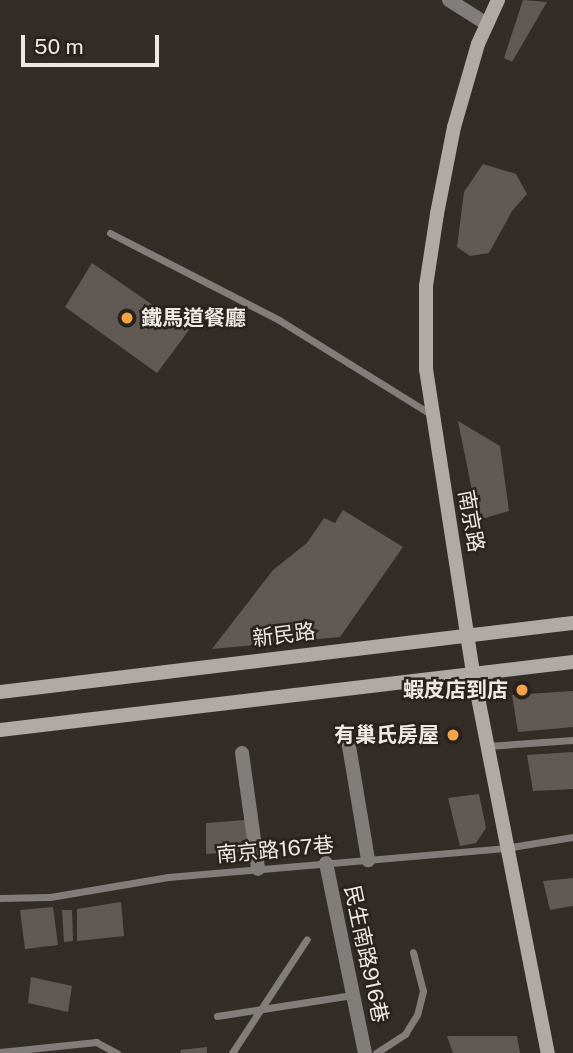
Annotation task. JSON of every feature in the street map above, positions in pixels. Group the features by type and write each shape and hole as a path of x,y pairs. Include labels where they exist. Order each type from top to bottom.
{"street":[{"path":"449,0 487,24"},
{"name":"南京路","path":"498,0 487,24 454,127 426,286 426,369 473,672 505,848 548,1053"},
{"name":"新民路","path":"0,692 573,623"},
{"path":"0,730 573,662"},
{"path":"348,740 368,860"},
{"path":"242,753 258,869"},
{"name":"民生南路916巷","path":"326,863 365,1053"}],"lane":[{"path":"110,233 279,320 435,417"},
{"path":"487,746 573,740"},
{"name":"南京路167巷","path":"0,898 50,897 168,877 505,848 573,837"},
{"path":"232,1053 307,939"},
{"name":"民生南路916巷","path":"376,1053 405,1034 417,1015 423,991 412,952"},
{"path":"217,1016 353,995"},
{"path":"0,1052 49,1050 96,1042 117,1053"}],"building":[{"path":"523,0 547,2 512,62 504,58"},
{"path":"483,164 516,174 527,194 512,211 489,253 470,256 457,247 464,192"},
{"name":"鐵馬道餐廳","path":"92,263 189,330 157,373 65,307"},
{"path":"458,421 500,446 509,511 478,520"},
{"path":"343,510 403,547 340,637 212,649 273,570 307,543 324,518 335,523"},
{"path":"573,691 573,727 518,732 512,695"},
{"path":"573,752 573,789 533,791 527,755"},
{"path":"479,794 486,828 476,843 460,846 448,798"},
{"path":"245,820 251,851 206,854 206,823"},
{"path":"573,878 573,906 550,910 543,881"},
{"path":"121,902 124,936 77,941 77,909"},
{"path":"53,907 58,945 25,949 20,910"},
{"path":"62,910 72,910 73,941 64,942"},
{"path":"31,977 72,986 68,1012 28,1003"},
{"path":"447,1036 517,1036 520,1053 453,1053"},
{"path":"207,1047 207,1053 181,1053 180,1050"}],"place":[{"name":"鐵馬道餐廳","path":"127,318"},
{"name":"蝦皮店到店","path":"522,690"},
{"name":"有巢氏房屋","path":"453,735"}]}
